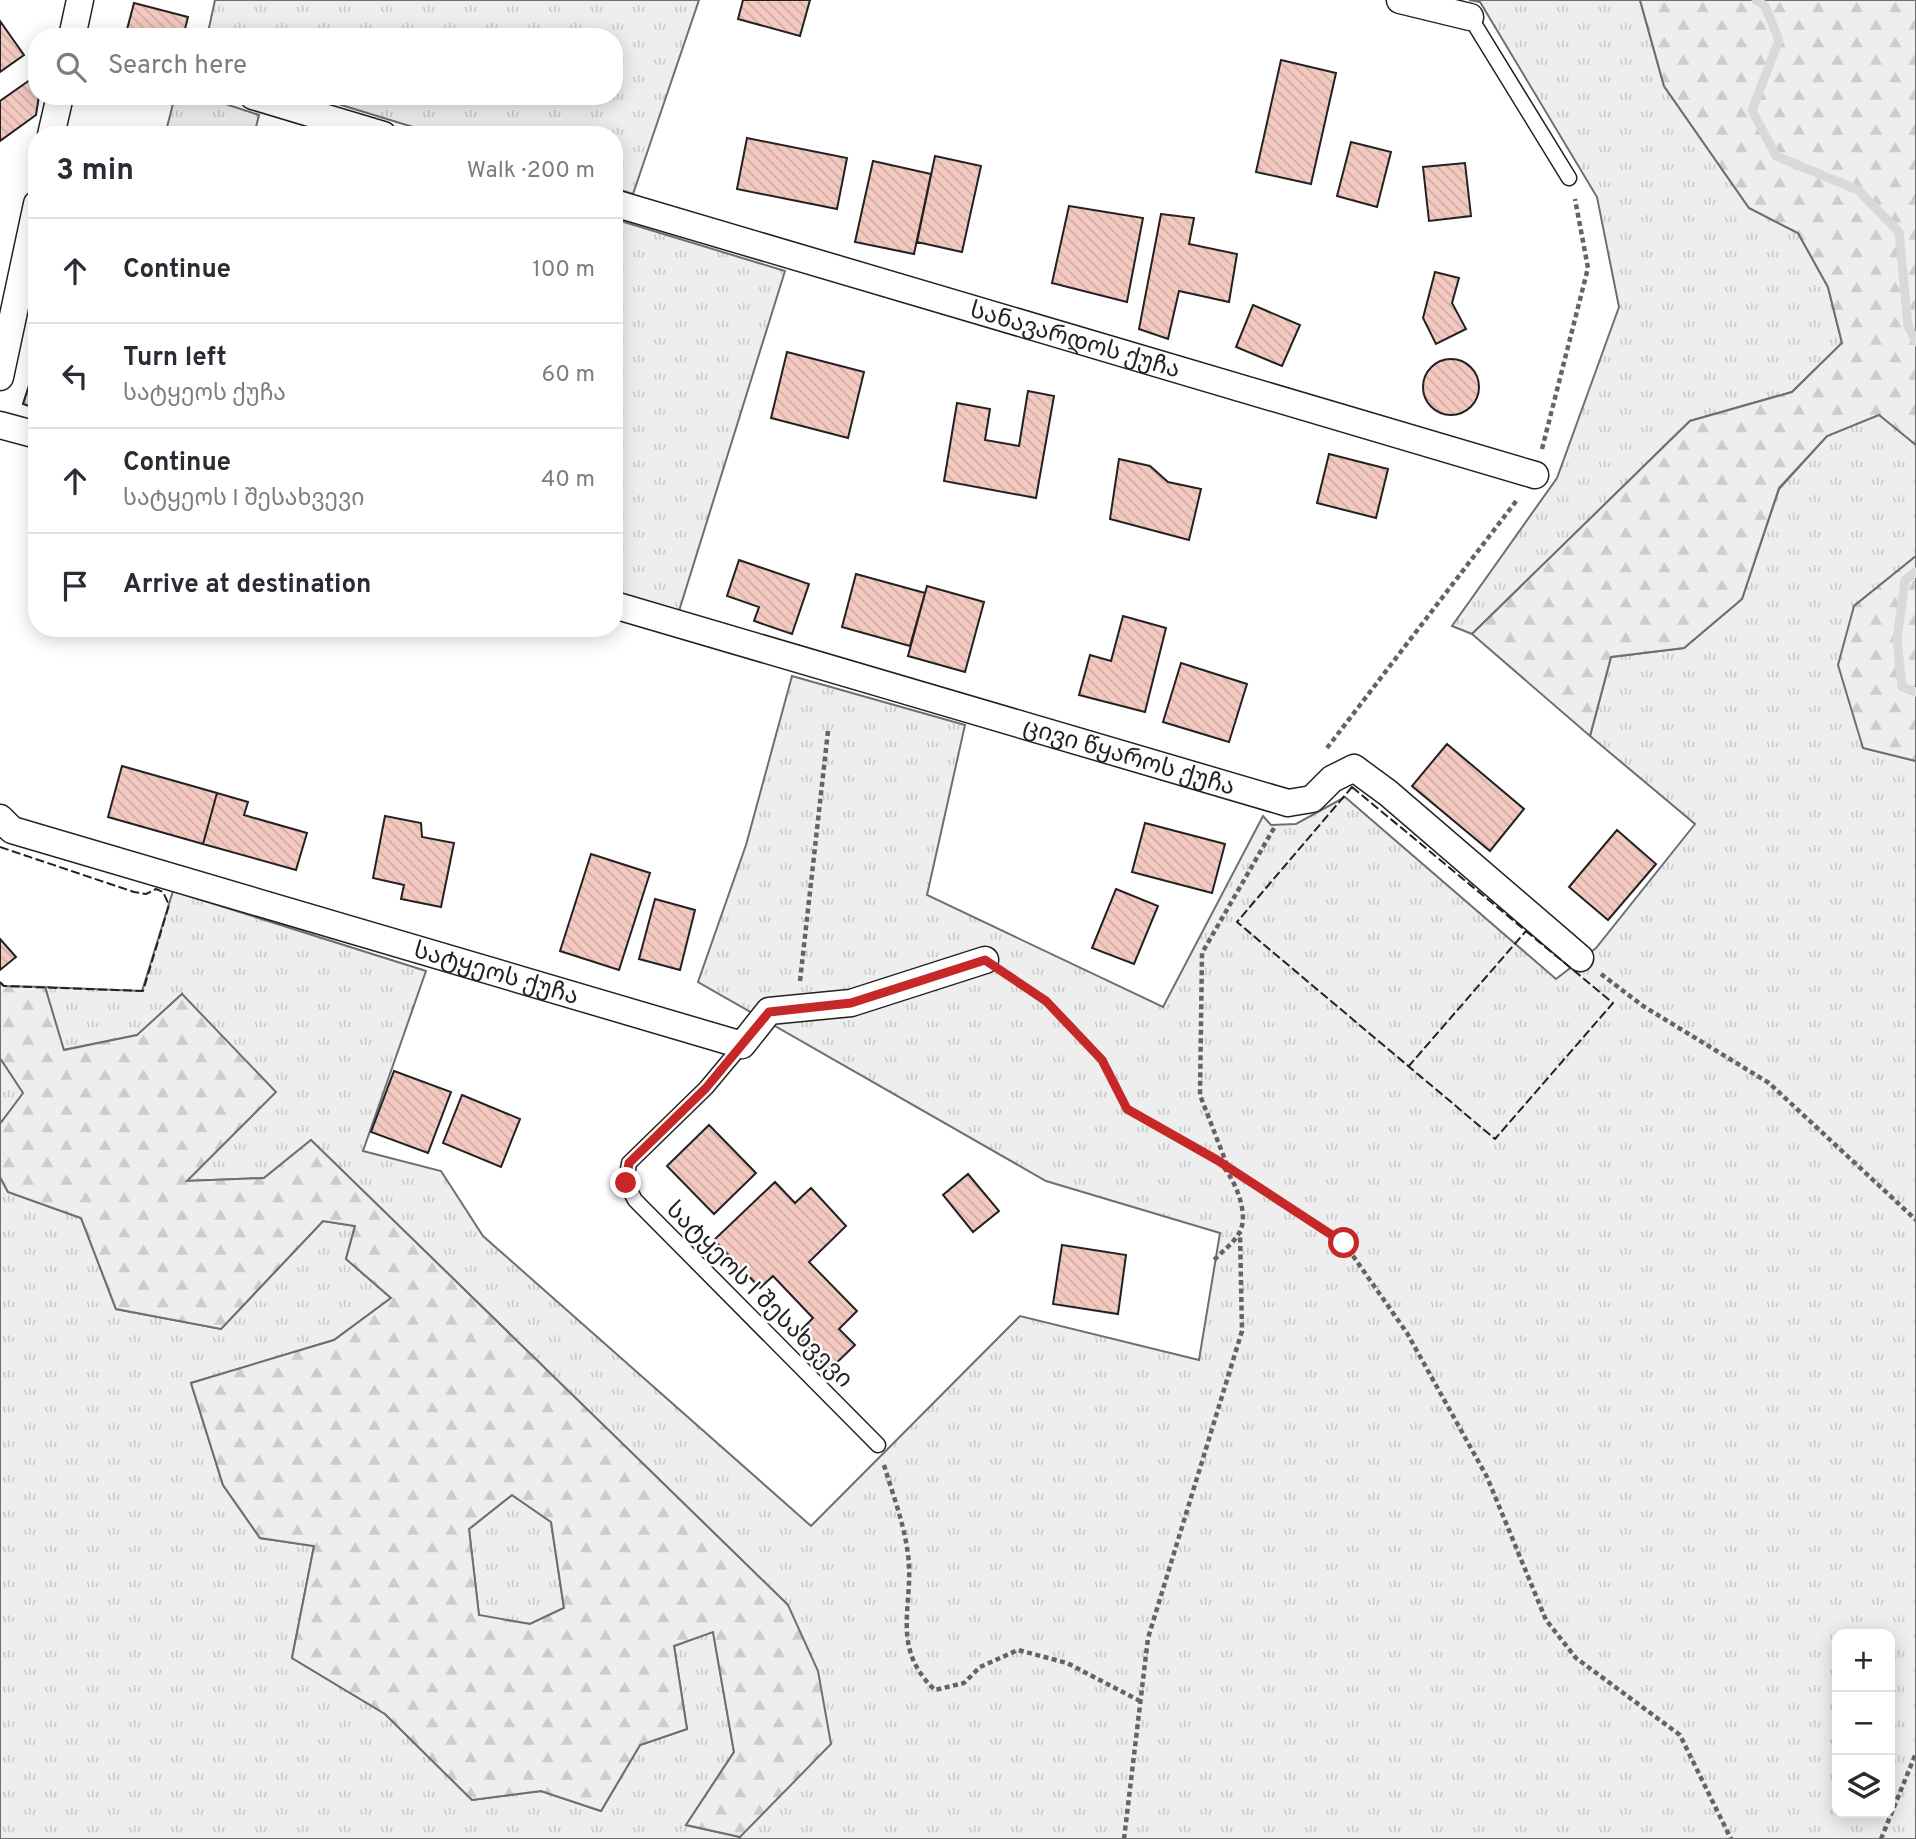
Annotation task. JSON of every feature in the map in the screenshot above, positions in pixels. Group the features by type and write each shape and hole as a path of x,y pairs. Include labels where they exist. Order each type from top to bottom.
{"street":[{"path":"74,28 80,0"},
{"path":"1400,0 1470,17"},
{"path":"53,126 58,105"},
{"path":"283,105 353,126"},
{"name":"სანავარდოს ქუჩა","path":"623,206 1535,475"},
{"path":"0,377 28,246"},
{"path":"0,425 28,433"},
{"name":"ცივი წყაროს ქუჩა","path":"623,608 1289,803"},
{"path":"1289,803 1312,799 1332,779 1354,768 1388,793 1580,958"},
{"name":"სატყეოს ქუჩა","path":"0,818 12,830 742,1045"},
{"path":"742,1045 769,1012 851,1003 985,960"}],"lane":[{"path":"1470,17 1569,178"},
{"name":"სატყეოს I შესახვევი","path":"742,1045 706,1088 629,1163 626,1183 635,1200 878,1445"}],"path":[{"path":"1324,752 1535,475 1588,268 1569,178"},
{"path":"769,1012 799,991 828,731"},
{"path":"1124,1839 1148,1638 1242,1331 1242,1209 1200,1095 1202,953 1289,803"},
{"path":"1580,958 1643,1006 1769,1083 1916,1220"},
{"path":"985,960 1046,1001 1102,1060 1127,1109 1217,1160 1344,1243 1407,1333 1487,1477 1546,1620 1576,1658 1680,1735 1731,1839"},
{"path":"1214,1259 1240,1233"},
{"path":"878,1445 908,1550 905,1630 920,1676 935,1690 964,1683 981,1667 1018,1650 1067,1663 1140,1701"},
{"path":"1881,1839 1916,1753"}],"green space":[{"path":"215,0 699,0 633,194 623,191 623,126 410,126 341,105 623,105 623,28 209,28"},
{"path":"1469,0 1640,0 1664,86 1749,208 1798,233 1828,287 1842,343 1792,392 1690,421 1472,634 1452,626 1557,478 1619,307 1597,197 1480,2"},
{"path":"1640,0 1916,0 1916,445 1879,415 1827,436 1779,488 1742,599 1684,648 1611,657 1590,736 1472,634 1690,421 1792,392 1842,343 1828,287 1798,233 1749,208 1664,86"},
{"path":"173,105 228,105 259,115 256,126 167,126"},
{"path":"623,222 785,271 679,611 623,594"},
{"path":"1879,414 1916,445 1916,556 1854,606 1863,748 1916,761 1916,1839 0,1839 0,1177 8,1192 81,1218 116,1309 221,1329 323,1221 355,1226 346,1259 391,1298 334,1340 191,1383 223,1485 260,1538 314,1546 292,1658 385,1714 472,1800 541,1791 601,1811 640,1745 687,1729 674,1646 713,1631 734,1752 686,1825 740,1837 788,1605 311,1140 264,1178 186,1181 182,994 138,1035 63,1050 45,987 142,991 173,891 426,971 363,1151 441,1171 483,1236 811,1526 1020,1316 1199,1360 1220,1233 1046,1181 698,982 746,845 792,676 965,725 927,895 1163,1007 1263,816 1271,825 1296,824 1345,797 1556,979 1596,948 1695,824 1590,736 1611,657 1684,648 1742,599 1779,489 1827,436"},
{"path":"1916,556 1916,761 1863,748 1838,665 1854,606"},
{"path":"0,983 4,986 45,987 64,1050 137,1035 182,994 276,1092 187,1181 264,1178 311,1140 788,1605 818,1671 831,1744 740,1837 686,1825 734,1752 713,1632 674,1646 687,1729 640,1745 601,1811 541,1791 472,1800 385,1714 292,1658 314,1546 260,1538 223,1485 191,1383 334,1340 391,1298 346,1259 355,1226 323,1221 221,1329 116,1309 81,1218 8,1192 0,1177 0,1124 23,1093 0,1058","holes":["512,1495 551,1522 564,1608 530,1624 479,1615 469,1529"]},
{"path":"0,1058 24,1093 0,1124"},
{"path":"512,1495 551,1522 564,1608 530,1624 479,1616 469,1529"}],"building":[{"path":"743,0 810,0 800,36 738,19"},
{"path":"134,3 188,17 185,28 127,28"},
{"path":"0,21 24,55 0,72"},
{"path":"1281,60 1336,73 1311,184 1256,172"},
{"path":"28,81 28,105 38,105 36,115 0,141 0,101"},
{"path":"747,138 847,158 837,209 737,189"},
{"path":"1351,142 1391,152 1377,207 1337,196"},
{"path":"935,156 981,166 962,252 917,242"},
{"path":"873,161 931,174 914,254 855,242"},
{"path":"1465,163 1471,216 1429,221 1423,167"},
{"path":"1069,206 1143,218 1127,302 1052,283"},
{"path":"1161,214 1194,218 1189,244 1237,254 1229,302 1179,291 1168,339 1139,329"},
{"path":"1435,272 1459,278 1452,303 1466,329 1436,344 1423,318"},
{"path":"1253,305 1300,325 1282,366 1236,347"},
{"path":"787,352 864,372 848,438 771,418"},
{"path":"1445,359 1457,359 1467,363 1475,371 1479,387 1475,403 1467,411 1457,415 1445,415 1435,411 1427,403 1423,393 1423,381 1427,371 1435,363"},
{"path":"28,388 28,406 23,404"},
{"path":"1028,391 1054,396 1036,498 944,481 957,403 990,409 985,440 1019,446"},
{"path":"1329,454 1388,469 1376,518 1317,503"},
{"path":"1119,459 1150,466 1168,482 1201,489 1189,540 1110,519"},
{"path":"739,560 809,584 792,634 754,621 759,607 727,596"},
{"path":"856,574 925,593 910,646 842,627"},
{"path":"927,586 984,602 965,672 908,656"},
{"path":"1123,616 1166,628 1145,712 1079,695 1090,655 1111,661"},
{"path":"1181,663 1247,684 1229,742 1163,722"},
{"path":"1447,744 1524,809 1490,851 1412,786"},
{"path":"122,766 217,793 203,844 108,817"},
{"path":"217,793 248,802 244,815 307,833 296,870 203,844"},
{"path":"385,816 421,823 422,837 454,843 441,907 401,899 404,885 373,878"},
{"path":"1145,823 1225,844 1212,893 1132,872"},
{"path":"1617,830 1656,864 1608,920 1569,887"},
{"path":"591,854 650,873 619,970 560,951"},
{"path":"1116,889 1158,906 1134,964 1092,948"},
{"path":"655,899 695,910 680,970 639,959"},
{"path":"0,939 16,957 0,970"},
{"path":"394,1071 451,1092 428,1153 371,1132"},
{"path":"462,1095 520,1119 501,1167 443,1143"},
{"path":"709,1125 756,1173 714,1214 667,1166"},
{"path":"968,1174 999,1211 973,1232 943,1195"},
{"path":"775,1182 795,1203 811,1188 846,1226 809,1262 857,1311 839,1329 855,1345 829,1370 796,1335 813,1318 773,1276 760,1288 714,1240"},
{"path":"1062,1245 1126,1255 1118,1314 1053,1304"}],"waterway":[{"path":"1756,0 1765,6 1779,40 1752,110 1776,156 1858,190 1899,232 1908,326 1916,342"},
{"path":"1916,572 1905,580 1897,640 1902,687 1916,692"}],"fence":[{"path":"1352,787 1613,1003 1495,1139 1237,922 1352,787"},
{"path":"0,847 134,892 146,894 156,889 163,892 169,905 143,991 4,986 0,982"},
{"path":"1408,1067 1526,931"}],"route":[{"path":"626,1183 629,1163 706,1088 769,1012 851,1003 985,960 1046,1001 1102,1060 1127,1109 1217,1160 1344,1243"}]}
